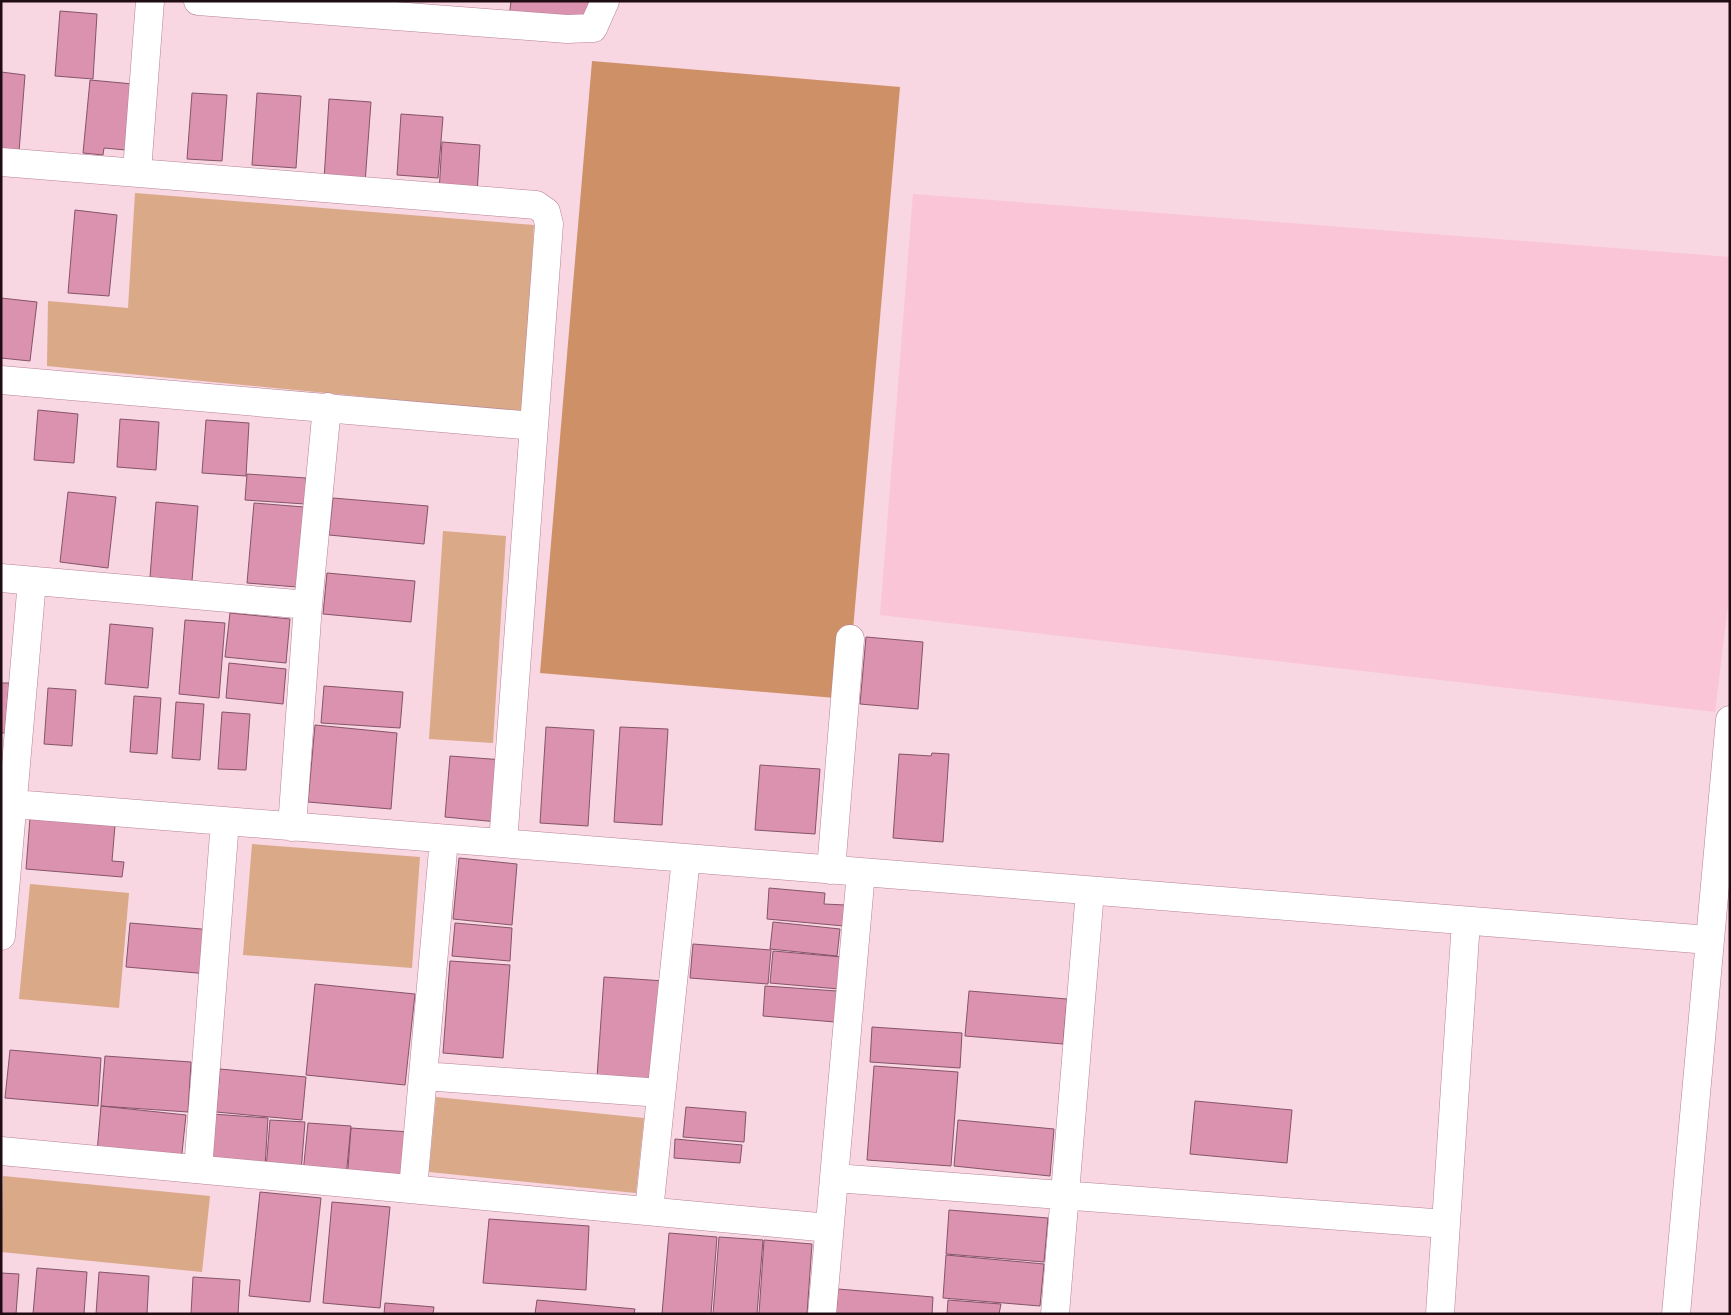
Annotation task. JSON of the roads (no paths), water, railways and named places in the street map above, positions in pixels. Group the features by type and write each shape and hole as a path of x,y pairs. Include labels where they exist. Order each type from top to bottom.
{"street":[{"path":"137,171 150,1"},
{"path":"198,1 409,9 567,29 593,28 600,16 605,1"},
{"path":"1,162 137,171 536,205 546,212 549,224 503,843"},
{"path":"1,380 534,426"},
{"path":"292,827 308,606 327,407"},
{"path":"1,578 308,606"},
{"path":"1,936 7,804 32,581"},
{"path":"831,870 850,639"},
{"path":"1676,1314 1730,720"},
{"path":"7,804 1709,940"},
{"path":"198,1169 225,822"},
{"path":"413,1189 444,839"},
{"path":"649,1211 686,858"},
{"path":"822,1314 861,872"},
{"path":"1055,1314 1090,890"},
{"path":"1440,1314 1466,921"},
{"path":"423,1076 662,1093"},
{"path":"1,1150 829,1228"},
{"path":"835,1178 1446,1224"}]}
